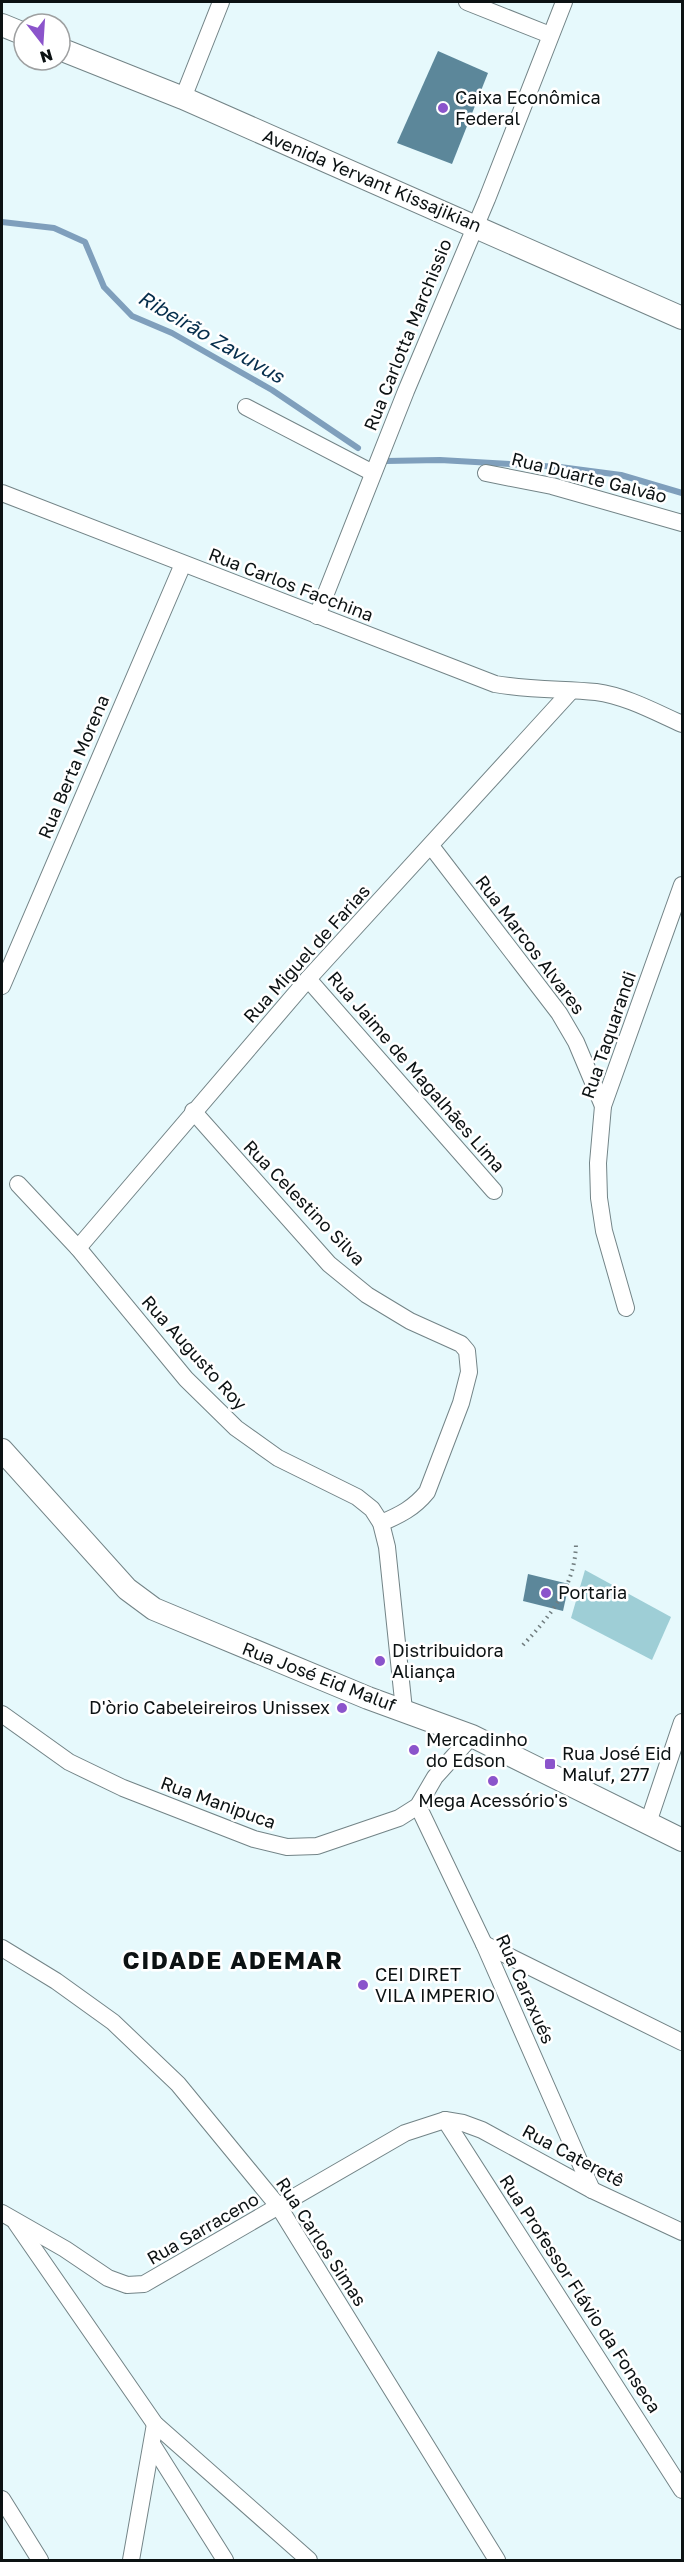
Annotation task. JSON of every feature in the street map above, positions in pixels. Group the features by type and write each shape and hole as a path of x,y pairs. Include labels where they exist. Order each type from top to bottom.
{"street":[{"path":"183,98 221,2"},
{"path":"467,2 550,35"},
{"name":"Rua Carlotta Marchissio","path":"316,616 476,225 564,2"},
{"name":"Avenida Yervant Kissajikian","path":"72,54 183,98 476,225 682,318"},
{"path":"246,407 373,473"},
{"name":"Rua Duarte Galvão","path":"486,473 552,486 682,523"},
{"name":"Rua Carlos Facchina","path":"2,493 495,684 598,692 625,699 682,724"},
{"name":"Rua Berta Morena","path":"2,987 183,564"},
{"name":"Rua Miguel de Farias","path":"78,1248 308,979 571,691"},
{"name":"Rua Marcos Alvares","path":"431,846 559,1013 576,1042 603,1106"},
{"name":"Rua Taquarandi","path":"626,1308 604,1231 599,1198 598,1163 603,1106 682,885"},
{"name":"Rua Jaime de Magalhães Lima","path":"308,979 494,1191"},
{"name":"Rua Celestino Silva","path":"193,1111 329,1264 367,1295 410,1321 461,1344 467,1351 469,1372 461,1403 427,1492 418,1503 404,1513 376,1516"},
{"name":"Rua Augusto Roy","path":"18,1184 78,1248 186,1379 236,1428 278,1458 333,1483 376,1516"},
{"name":"Rua José Eid Maluf","path":"2,1450 127,1589 154,1609 191,1627 472,1736 682,1840"},
{"path":"376,1516 387,1547 404,1710"},
{"name":"Rua Manipuca","path":"2,1714 69,1762 123,1788 254,1839 287,1847 317,1846 354,1836 399,1818 418,1806 435,1777 472,1736"},
{"path":"648,1823 682,1722"},
{"name":"Rua Caraxués","path":"418,1806 484,1944 592,2190"},
{"path":"484,1944 682,2042"},
{"name":"Rua Carlos Simas","path":"2,1948 56,1981 113,2022 178,2084 279,2207 497,2560"},
{"name":"Rua Cateretê","path":"445,2120 482,2130 592,2190 682,2232"},
{"name":"Rua Sarraceno","path":"7,2215 108,2278 127,2285 144,2284 158,2278 405,2133 445,2120"},
{"name":"Rua Professor Flávio da Fonseca","path":"445,2120 682,2490"},
{"path":"7,2215 155,2424 309,2560"},
{"path":"131,2560 155,2424"},
{"path":"152,2444 225,2560"},
{"path":"2,2499 40,2560"},
{"path":"2,2530 22,2532"}],"path":[{"path":"523,1645 549,1617 566,1590 576,1561 576,1542"}],"shaded area":[{"path":"585,1570 671,1617 652,1660 571,1618"}],"building":[{"name":"Caixa Econômica Federal","path":"438,51 488,73 452,164 397,143"},
{"name":"Portaria","path":"528,1574 569,1584 563,1611 523,1601"}],"waterway":[{"name":"Ribeirão Zavuvus","path":"2,222 54,228 85,242 104,287 132,316 172,333 272,390 358,448"},
{"name":"Ribeirão Zavuvus","path":"386,461 440,460 560,467 621,475 682,493"}],"place":[{"name":"Caixa Econômica Federal","path":"443,108"},
{"name":"Portaria","path":"546,1593"},
{"name":"Distribuidora Aliança","path":"380,1661"},
{"name":"D'òrio Cabeleireiros Unissex","path":"342,1708"},
{"name":"Mercadinho do Edson","path":"414,1750"},
{"name":"Rua José Eid Maluf, 277","path":"550,1764"},
{"name":"Mega Acessório's","path":"493,1781"},
{"name":"CEI DIRET VILA IMPERIO","path":"363,1985"}],"district":[{"name":"CIDADE ADEMAR","path":"233,1961"}]}
